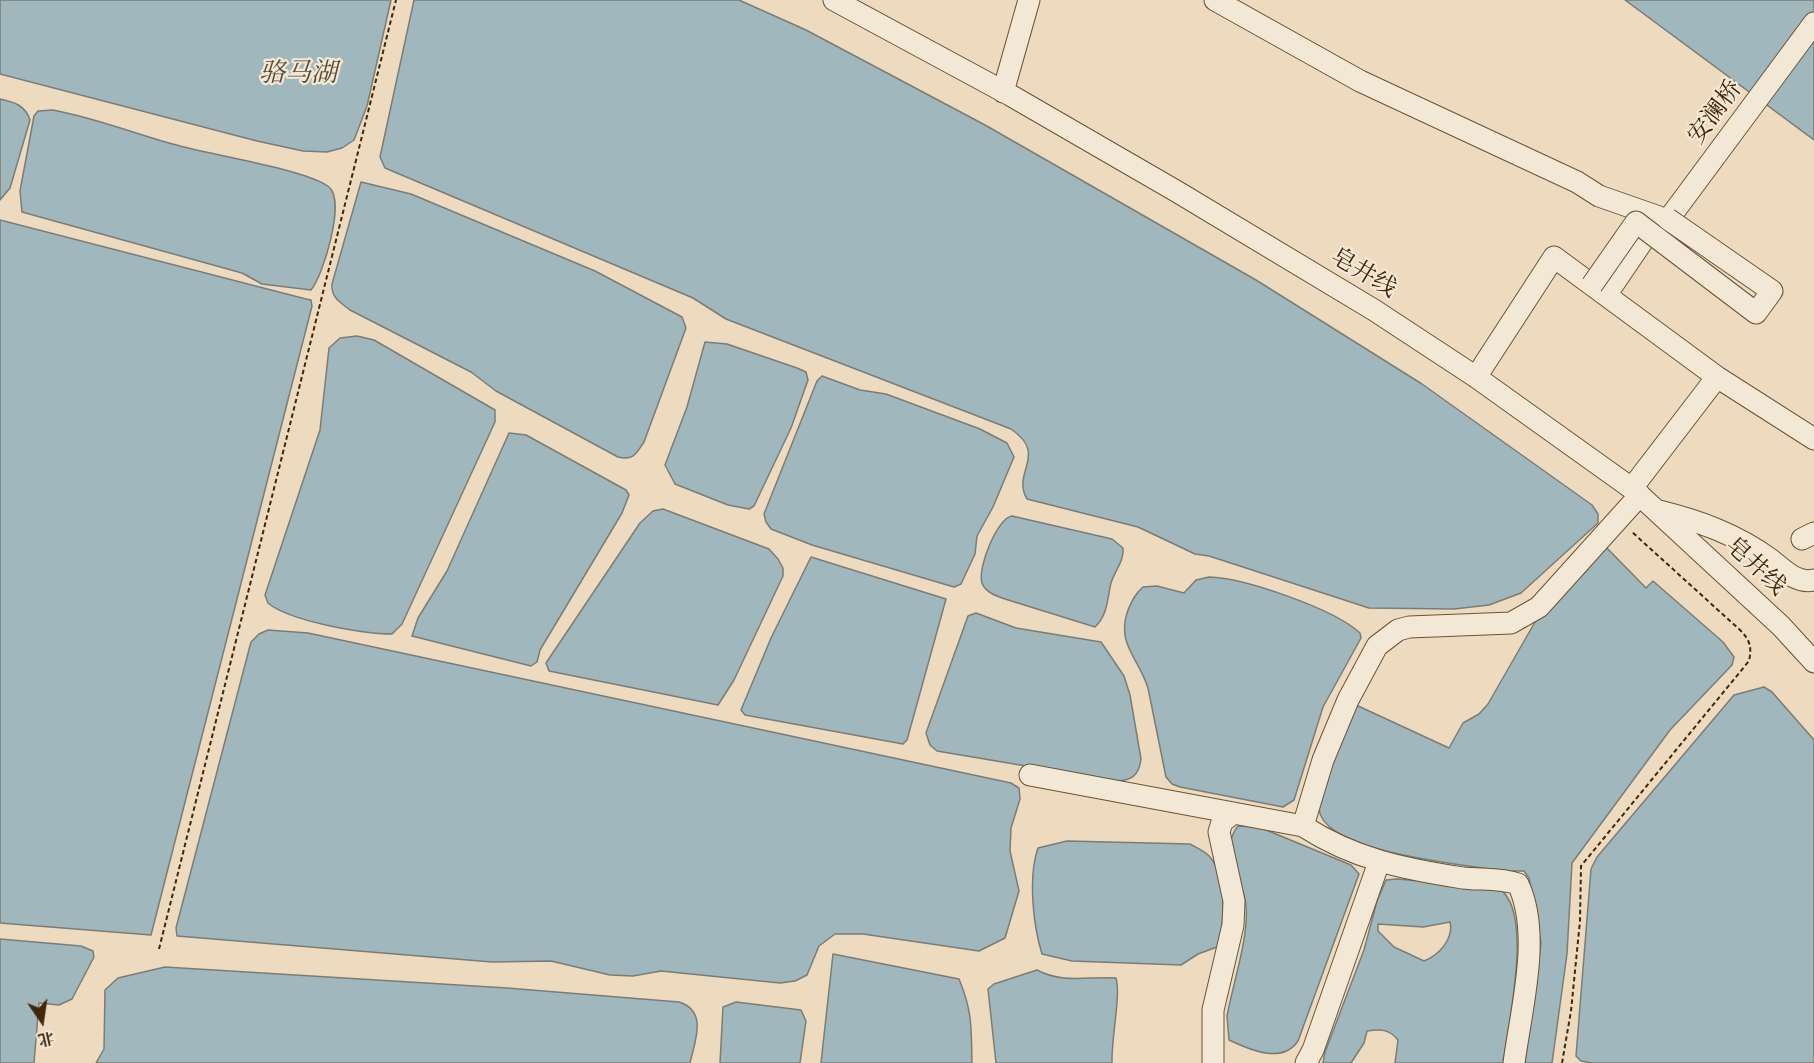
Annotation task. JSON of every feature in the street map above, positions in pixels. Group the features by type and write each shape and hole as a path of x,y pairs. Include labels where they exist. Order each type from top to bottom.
{"street":[{"name":"皂井线","path":"834,0 1003,92 1364,304 1476,377 1636,492 1781,626 1814,662"},
{"path":"1003,92 1029,0"},
{"path":"1215,0 1360,81 1577,182 1599,196 1659,217 1599,290"},
{"name":"安澜桥","path":"1599,290 1636,222 1756,313 1772,291 1663,226 1814,23"},
{"path":"1476,377 1554,257 1717,377 1808,429"},
{"path":"1303,826 1323,760 1348,700 1377,646 1398,630 1409,627 1511,623 1539,607 1618,520 1717,377"},
{"path":"1658,511 1697,521 1724,532 1748,544 1799,580 1814,580"},
{"path":"1030,775 1303,826 1326,841 1361,857 1379,862 1426,872 1518,884 1524,896 1530,943 1514,1063"},
{"path":"1213,1063 1213,1010 1231,936 1234,900 1219,832 1222,822 1232,814"},
{"path":"1306,1063 1313,1050 1379,862"}],"path":[{"path":"159,949 396,0"},
{"path":"1562,1063 1571,1011 1579,932 1581,866 1749,661 1752,648 1740,630 1618,520"}],"water":[{"name":"骆马湖","path":"0,0 391,0 367,106 354,140 342,148 327,152 303,151 257,141 0,74"},
{"path":"414,0 739,0 806,30 985,125 1256,280 1422,384 1592,505 1598,514 1598,523 1521,593 1489,605 1454,609 1369,608 1209,556 1195,554 1138,527 1027,499 1023,489 1023,480 1029,455 1022,438 1011,429 726,319 693,298 385,168 380,157"},
{"path":"1625,0 1814,0 1814,140"},
{"path":"0,99 18,105 30,120 10,188 0,200"},
{"path":"53,110 85,117 180,146 281,169 329,187 334,195 334,222 321,270 311,290 262,284 242,273 22,212 20,191 34,116 38,111"},
{"path":"361,182 411,194 595,271 682,317 686,328 644,442 636,453 627,458 618,457 496,391 471,372 350,310 337,299 333,293 332,284"},
{"path":"0,220 311,300 312,306 151,935 0,923"},
{"path":"357,336 374,340 495,410 495,422 402,624 392,634 363,632 309,621 278,610 268,603 265,595 320,430 329,348 340,338"},
{"path":"705,342 727,344 806,372 808,380 791,428 754,506 749,509 728,505 675,484 665,465 687,407"},
{"path":"822,376 860,390 886,394 980,429 1007,443 1014,457 993,507 977,536 975,554 961,584 954,587 812,545 771,529 766,522 764,514 817,381"},
{"path":"509,433 526,435 626,490 629,495 622,513 540,650 537,662 531,666 412,636 418,618 447,571"},
{"path":"663,509 769,549 783,568 783,576 734,680 718,705 549,671 546,663 640,523 653,511"},
{"path":"1012,516 1112,539 1123,548 1121,562 1111,583 1105,612 1095,627 1002,598 983,586 981,576 985,556 1000,525"},
{"path":"1605,546 1646,588 1653,581 1723,642 1734,657 1732,665 1670,730 1572,863 1567,954 1552,1063 1525,1063 1541,943 1529,878 1524,871 1504,871 1431,860 1370,846 1345,836 1327,824 1319,809 1320,799 1328,773 1356,705 1449,748 1463,723 1479,714 1488,704 1535,622 1587,570"},
{"path":"811,557 946,599 907,740 903,744 745,715 741,710 771,638"},
{"path":"1209,577 1244,583 1288,596 1330,614 1360,633 1361,638 1323,707 1294,800 1283,807 1180,787 1172,784 1166,777 1148,688 1126,642 1125,622 1132,601 1143,587 1157,586 1184,593 1196,580"},
{"path":"976,613 1016,628 1101,642 1124,676 1130,695 1141,759 1138,770 1130,779 1115,781 937,751 930,745 926,733 968,616"},
{"path":"268,630 308,633 1011,783 1019,788 1020,799 1011,828 1010,851 1019,891 1005,938 979,951 863,934 835,934 819,946 807,975 795,981 780,983 661,971 633,976 610,975 551,961 492,962 177,936 176,928 251,642 259,634"},
{"path":"1764,687 1772,692 1814,740 1814,1063 1592,1063 1581,1061 1576,1056 1591,869 1597,857 1734,695"},
{"path":"1238,826 1259,827 1351,865 1359,874 1298,1041 1292,1048 1276,1054 1258,1051 1229,1040 1227,1016 1243,946 1246,918 1244,895 1233,865 1230,845 1232,835"},
{"path":"1067,841 1190,844 1206,853 1216,866 1222,888 1222,926 1217,947 1198,954 1181,965 1072,961 1042,954 1033,901 1035,859 1038,848"},
{"path":"1386,880 1498,888 1509,900 1515,919 1517,943 1513,996 1503,1063 1395,1063 1398,1040 1388,1032 1376,1030 1367,1031 1364,1043 1351,1063 1323,1063 1325,1052 1364,950 1377,901","holes":["1450,922 1451,928 1440,951 1424,961 1394,947 1378,931 1378,924 1423,927"]},
{"path":"0,939 81,946 93,951 94,957 72,999 59,1005 39,1003 34,1063 0,1063"},
{"path":"833,954 959,979 969,1011 972,1063 821,1063"},
{"path":"165,967 507,988 679,1002 694,1012 697,1028 690,1063 96,1063 104,1049 105,990 118,978"},
{"path":"1037,970 1066,978 1116,978 1117,996 1112,1063 996,1063 988,989 994,984"},
{"path":"736,1002 801,1010 806,1021 800,1063 720,1063 723,1007"}]}
